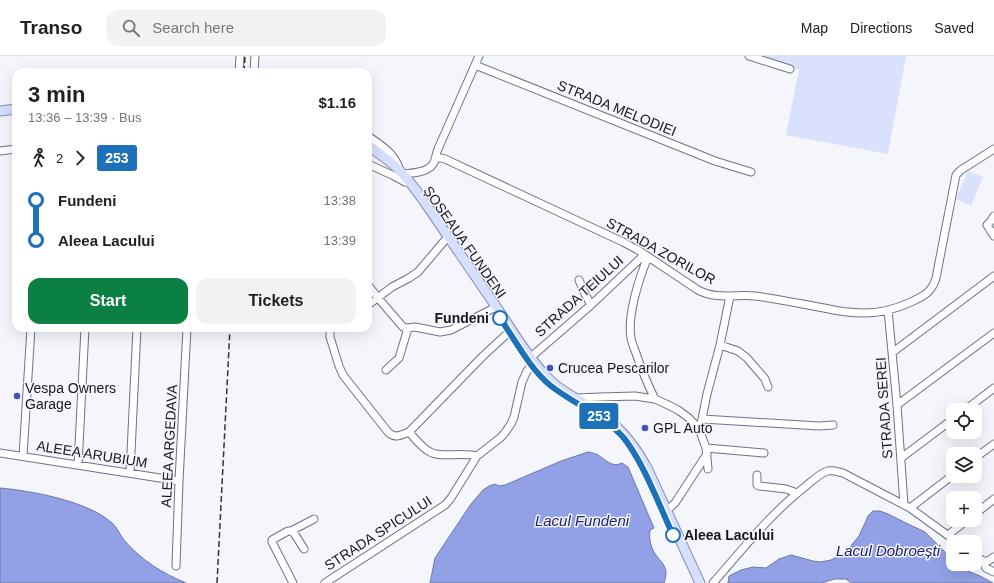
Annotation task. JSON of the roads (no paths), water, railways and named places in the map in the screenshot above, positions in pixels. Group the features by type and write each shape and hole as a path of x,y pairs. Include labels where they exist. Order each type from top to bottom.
{"main road":[{"path":"0,111 12,110"},
{"path":"0,116 12,115"},
{"name":"ȘOSEAUA FUNDENI","path":"372,151 382,164"},
{"name":"ȘOSEAUA FUNDENI","path":"372,156 382,164 403,176 428,207 543,378 553,387 606,422 622,436 638,459 700,583"},
{"name":"ȘOSEAUA FUNDENI","path":"403,176 509,332 531,361 551,381 608,419 629,440 643,461 695,583"}],"street":[{"path":"239,68 240,56"},
{"path":"254,68 255,56"},
{"path":"403,176 432,166 479,56"},
{"path":"749,56 790,69"},
{"name":"STRADA MELODIEI","path":"475,65 715,161 751,172"},
{"name":"ȘOSEAUA FUNDENI","path":"372,139 388,150 398,163 403,176"},
{"name":"STRADA ZORILOR","path":"435,158 445,159 616,238 703,293 713,296 755,296 842,312 864,313 888,310 904,305 926,294 931,289 936,278 956,174 994,149"},
{"path":"0,151 12,150"},
{"name":"ȘOSEAUA FUNDENI","path":"372,164 382,164"},
{"path":"372,170 382,164"},
{"path":"993,221 987,225 994,236"},
{"path":"372,302 392,287 418,272 446,239"},
{"path":"646,256 633,302 630,332 639,363 655,399"},
{"name":"STRADA TEIULUI","path":"531,361 646,256"},
{"path":"893,352 994,276"},
{"path":"579,280 591,305"},
{"path":"372,290 400,324 408,328 415,326 440,332 451,330 494,308"},
{"path":"699,429 720,345 730,296"},
{"name":"STRADA SEREI","path":"888,310 893,352 901,458 907,506"},
{"path":"386,370 399,358 408,328"},
{"path":"23,456 31,332"},
{"path":"78,465 85,332"},
{"path":"130,473 137,332"},
{"name":"ALEEA ARGEDAVA","path":"176,566 187,332"},
{"path":"330,332 330,337 339,366 350,384 391,435 398,437 409,432 483,356 509,332"},
{"path":"897,405 994,332"},
{"path":"720,345 738,351 747,358 765,379 768,388"},
{"name":"STRADA SPICULUI","path":"325,583 445,505 477,456 500,438 511,424 522,382 531,361"},
{"path":"974,403 994,388"},
{"path":"576,398 635,396 655,399 666,404 684,414 693,421 699,429 706,451 708,469"},
{"path":"702,419 818,426 833,425"},
{"path":"901,458 946,424"},
{"path":"409,432 426,450 433,453 468,454 477,456"},
{"path":"982,453 994,444"},
{"path":"665,512 675,503 706,451"},
{"path":"706,451 764,453"},
{"name":"ALEEA ARUBIUM","path":"0,453 180,481"},
{"path":"713,583 771,516 797,493 827,471 832,470 849,476 907,506 948,535 958,527"},
{"path":"757,475 756,483 759,486 786,489 797,493"},
{"path":"907,506 946,480"},
{"path":"982,508 994,499"},
{"path":"293,583 272,540 273,538 291,531 314,519"},
{"path":"291,531 294,533 304,549"},
{"path":"994,557 988,561 984,561 986,568 994,572"}],"water":[{"name":"Lacul Fundeni","path":"588,452 597,454 612,464 615,465 622,463 628,467 654,528 650,530 650,541 654,552 665,568 666,577 664,583 430,583 435,558 471,504 483,490 495,484 499,486 505,485 561,461"},
{"path":"0,488 59,498 102,515 112,523 124,540 137,554 160,570 186,583 0,583"},
{"name":"Lacul Dobroești","path":"873,511 880,511 925,532 946,553 946,571 968,571 993,583 851,583 846,579 834,579 822,583 728,583 729,576 741,570 753,567 766,568 779,559 791,555 821,562 831,560 845,553 859,536 868,516"}],"railway":[{"path":"244,68 245,56"},
{"path":"217,583 230,332"}],"place":[{"name":"Fundeni","path":"500,318"},
{"name":"Crucea Pescarilor","path":"550,368"},
{"name":"Vespa Owners Garage","path":"17,396"},
{"name":"GPL Auto","path":"645,428"},
{"name":"Aleea Lacului","path":"673,535"}]}
